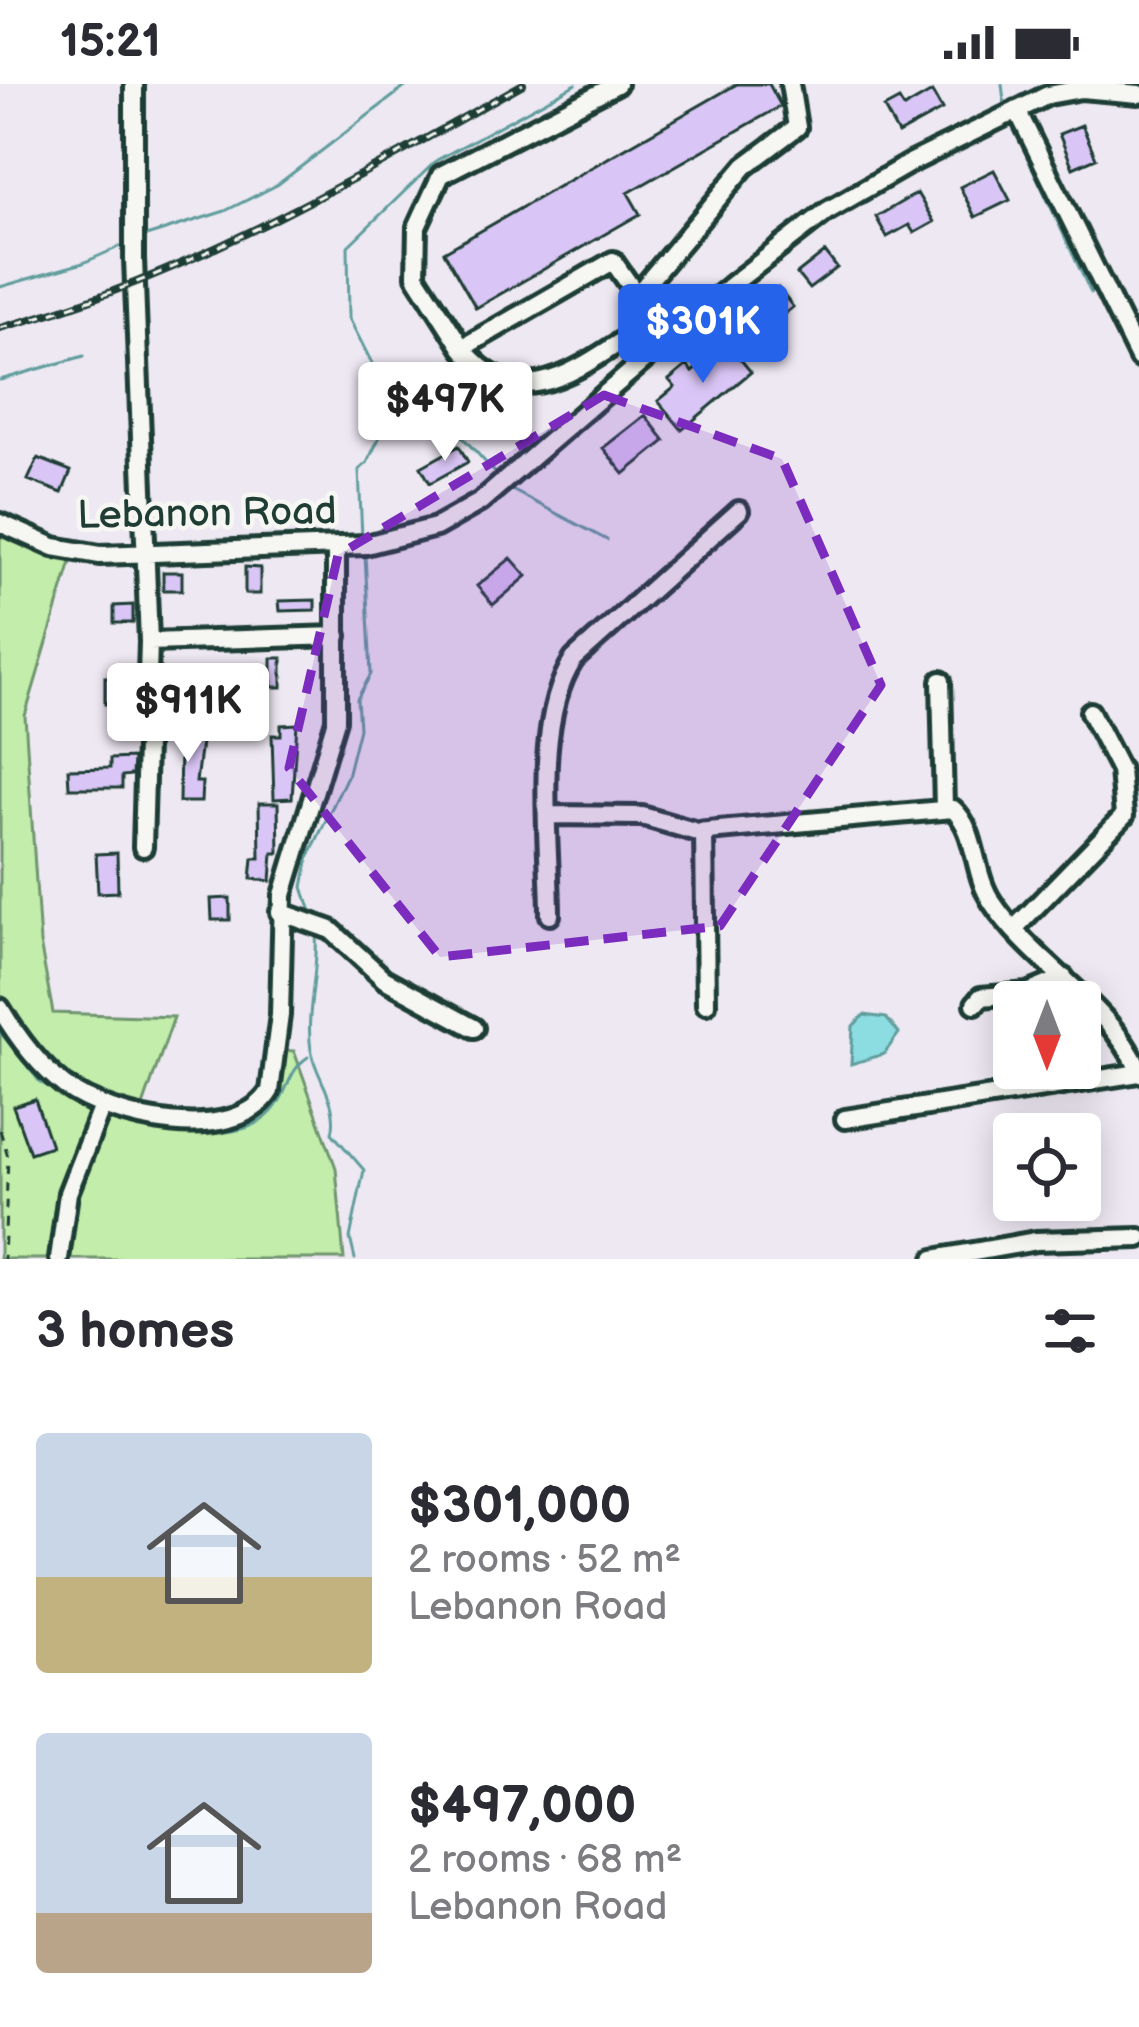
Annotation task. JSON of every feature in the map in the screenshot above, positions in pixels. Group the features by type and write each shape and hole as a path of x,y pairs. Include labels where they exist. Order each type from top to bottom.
{"street":[{"path":"134,84 134,259 149,642 143,847"},
{"path":"617,84 441,175 417,227 416,276 484,375 518,386 549,384 655,320"},
{"path":"637,295 745,166 797,127 790,84"},
{"name":"Lebanon Road","path":"0,523 77,553 336,547 408,538 459,516 827,212 910,163 1017,110 1081,88 1139,94"},
{"path":"1017,110 1139,358"},
{"path":"462,348 613,261 668,340"},
{"path":"550,915 552,704 574,659 739,511"},
{"path":"0,1008 50,1073 102,1106 153,1119 210,1122 246,1116 263,1102 270,1091 280,1015 280,913 331,747 336,547"},
{"path":"149,642 337,636"},
{"path":"941,681 944,808"},
{"path":"1015,928 1124,817 1120,770 1090,712"},
{"path":"550,815 642,816 704,832 952,808 967,827 983,886 1139,1071 845,1119"},
{"path":"704,832 706,1004"},
{"path":"280,913 331,930 384,979 474,1028"},
{"path":"975,1004 981,998 1028,993 1064,978"},
{"path":"59,1259 68,1193 102,1106"},
{"path":"934,1259 1036,1241 1139,1238"}],"path":[{"path":"0,1130 8,1156 4,1259"}],"highlighted area":[{"path":"604,395 782,459 881,685 720,926 440,957 289,768 338,555"}],"green space":[{"path":"0,523 74,552 25,716 40,943 53,1013 174,1017 142,1109 173,1117 219,1120 249,1111 263,1102 275,1050 294,1051 336,1168 344,1259 0,1259"}],"water":[{"path":"864,1015 886,1018 899,1033 884,1054 851,1064 853,1026"}],"building":[{"path":"737,84 769,84 781,106 628,193 640,214 476,308 444,252"},
{"path":"932,92 942,110 898,134 884,108 899,100 904,108"},
{"path":"1082,125 1096,158 1073,168 1059,134"},
{"path":"994,170 1010,200 975,217 960,187"},
{"path":"917,193 934,222 914,233 909,225 887,237 876,217"},
{"path":"825,252 837,268 809,289 797,274"},
{"path":"778,288 793,307 757,336 742,316"},
{"path":"727,343 751,372 682,430 658,401 675,387 669,380 687,365 692,372"},
{"path":"645,415 665,441 624,474 603,448"},
{"path":"459,446 468,462 430,483 421,467"},
{"path":"38,458 71,471 62,493 28,480"},
{"path":"511,558 527,576 493,605 477,586"},
{"path":"245,567 260,568 260,594 245,594"},
{"path":"163,572 182,572 182,590 163,590"},
{"path":"315,600 315,610 280,611 279,601"},
{"path":"133,605 133,623 114,623 114,606"},
{"path":"272,658 282,658 282,687 272,687"},
{"path":"105,677 123,678 123,704 105,704"},
{"path":"185,683 202,683 202,707 185,708"},
{"path":"297,724 292,798 274,799 272,735 281,735 281,725"},
{"path":"171,729 202,734 196,782 202,782 201,802 179,802 180,746 171,746"},
{"path":"133,758 132,775 122,776 122,788 69,788 68,769 110,768 110,759"},
{"path":"259,803 278,803 279,853 273,853 271,881 251,879 253,858 260,858"},
{"path":"117,853 118,892 98,893 96,854"},
{"path":"230,898 230,920 212,920 211,899"},
{"path":"35,1099 51,1146 30,1153 13,1106"}],"waterway":[{"path":"143,237 225,211 277,185 409,84"},
{"path":"362,538 359,470 394,407 349,318 348,246 437,160 576,84"},
{"path":"1002,84 1004,101"},
{"path":"1012,124 1091,293"},
{"path":"0,287 83,263 128,243"},
{"path":"0,380 84,356"},
{"path":"393,403 438,410 498,476"},
{"path":"508,488 607,540"},
{"path":"313,918 303,887 309,856 347,776 359,728 357,699 371,674 365,554"},
{"path":"316,933 310,1022 313,1060 333,1111 332,1133 364,1170 350,1238 355,1259"},
{"path":"0,1032 40,1082 85,1109"},
{"path":"169,1130 228,1132 256,1124 277,1105 293,1073 308,1057"},
{"path":"99,1136 108,1117 124,1121"}],"railway":[{"path":"0,328 69,307 203,254 523,84"}]}
